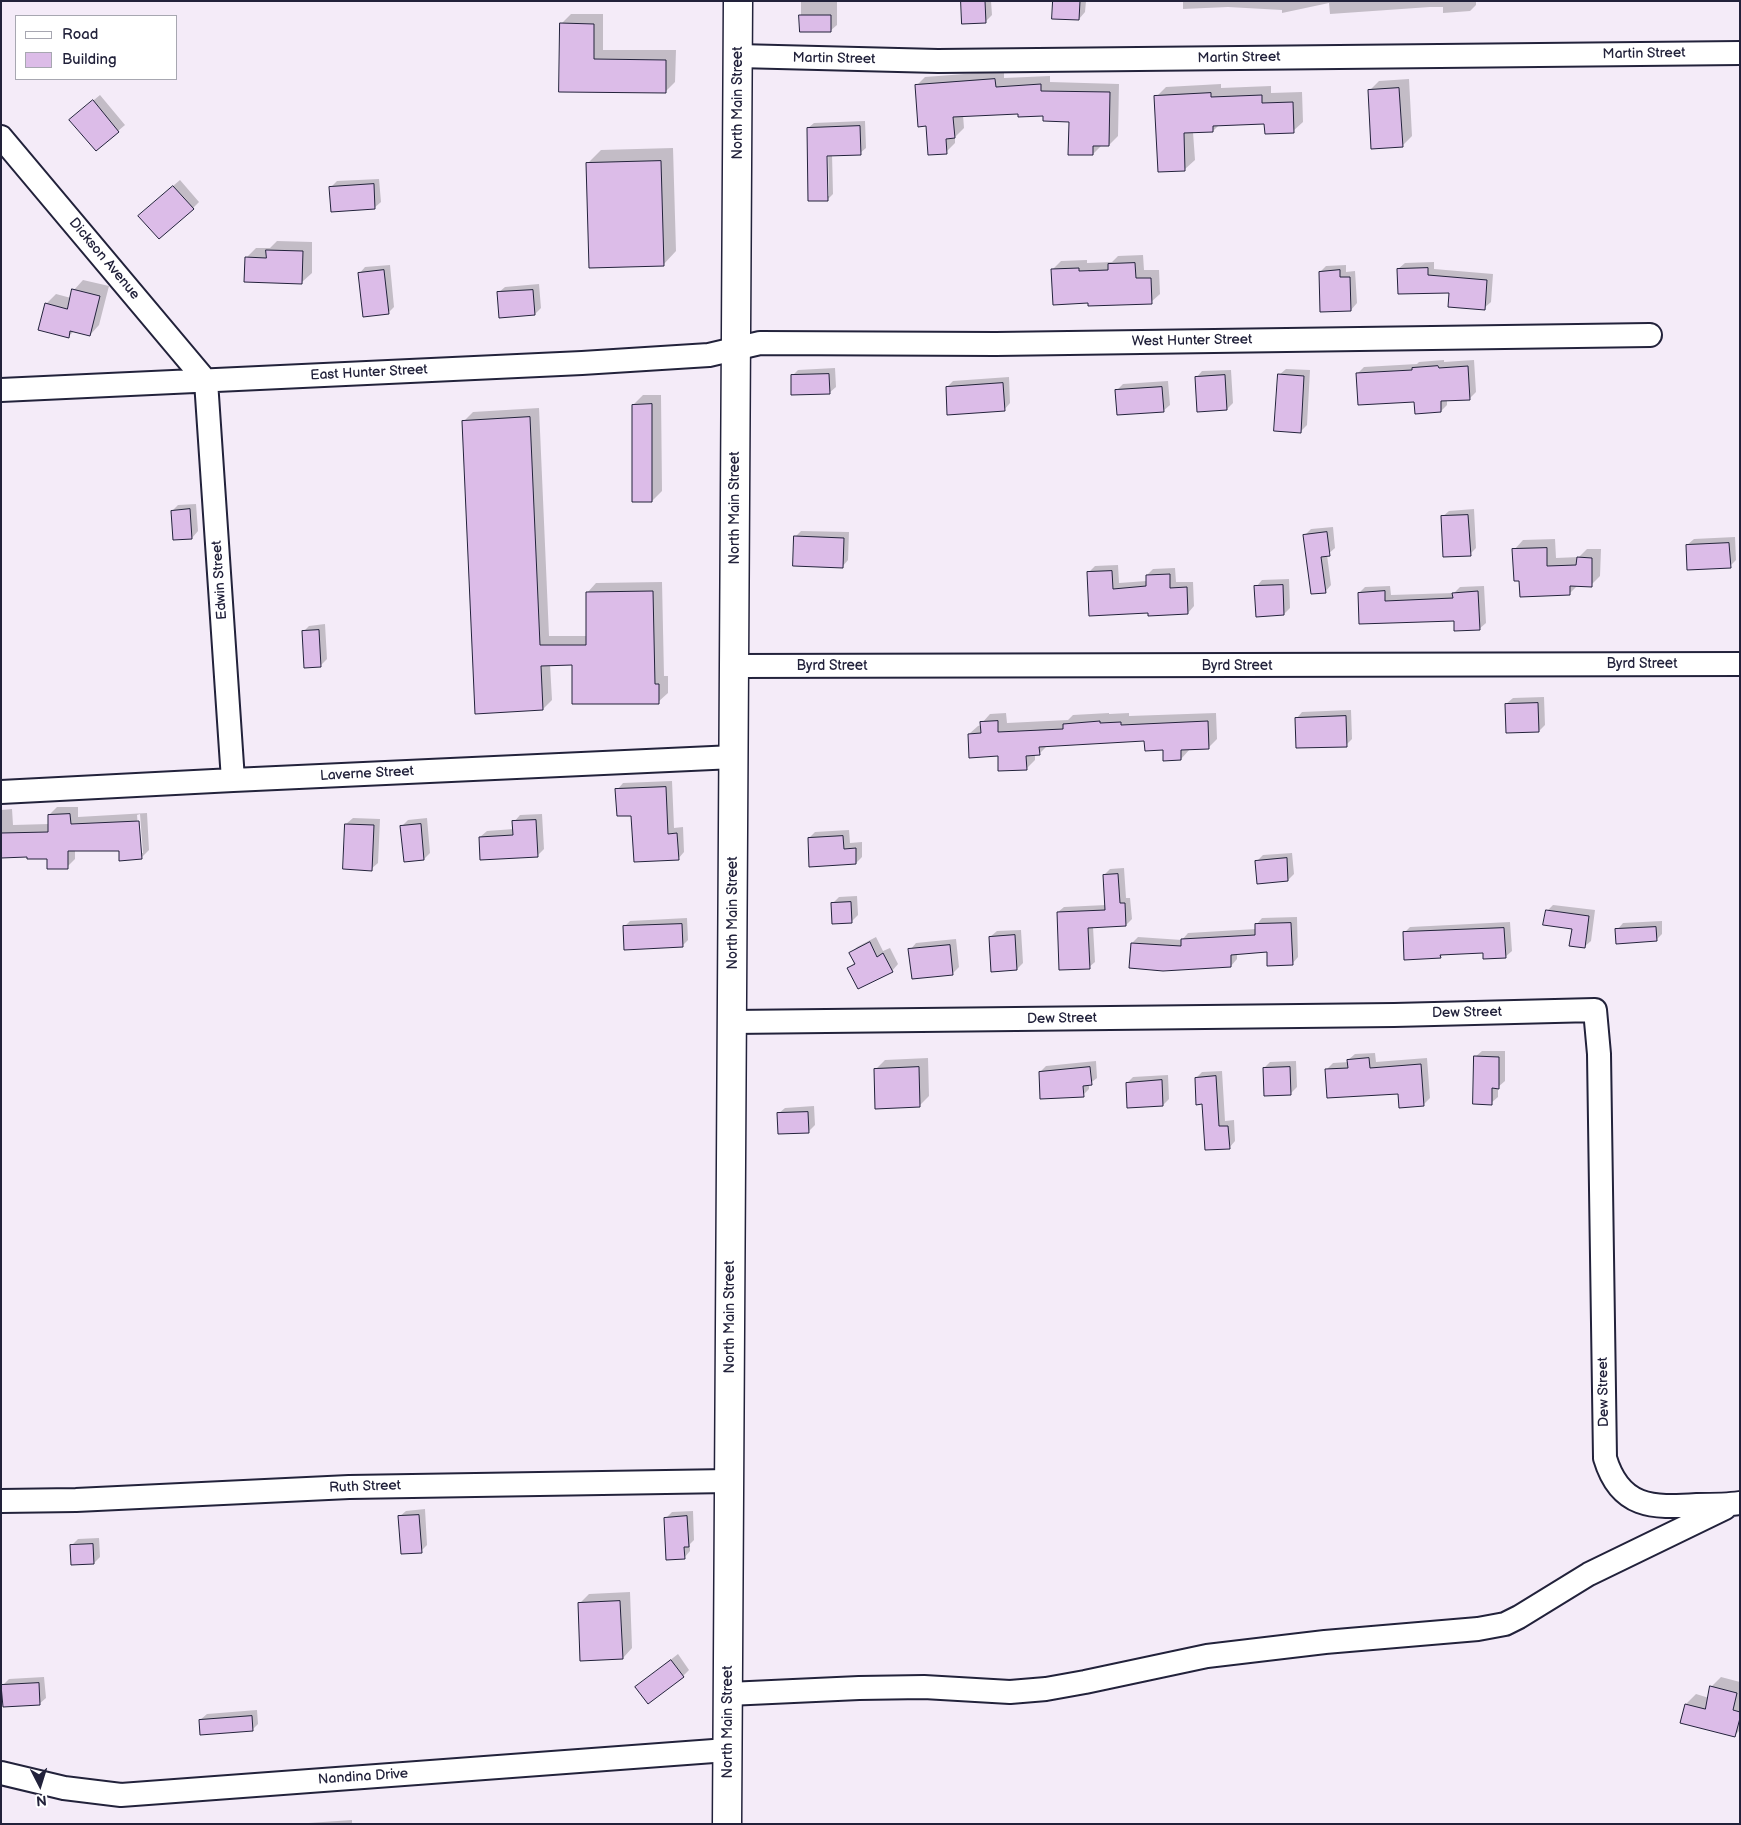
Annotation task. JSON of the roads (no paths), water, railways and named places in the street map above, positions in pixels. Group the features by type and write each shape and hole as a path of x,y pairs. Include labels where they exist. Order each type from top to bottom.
{"main road":[{"name":"North Main Street","path":"727,1824 738,1"}],"street":[{"name":"Martin Street","path":"738,56 948,61 1740,53"},
{"name":"Dickson Avenue","path":"1,137 206,381"},
{"name":"West Hunter Street","path":"736,349 760,343 996,344 1650,335"},
{"name":"East Hunter Street","path":"1,390 582,363 709,355 736,349"},
{"name":"Edwin Street","path":"206,381 233,780"},
{"name":"Byrd Street","path":"734,666 1740,664"},
{"name":"Laverne Street","path":"1,792 734,757"},
{"name":"Dew Street","path":"732,1022 1376,1015 1595,1010 1599,1054 1605,1458 1610,1476 1626,1494 1636,1500 1652,1505 1682,1506 1738,1503"},
{"name":"Ruth Street","path":"1,1501 86,1500 349,1487 729,1481"},
{"path":"728,1694 859,1688 924,1687 1010,1692 1046,1689 1208,1656 1325,1642 1478,1630 1505,1624 1589,1574 1738,1503"},
{"name":"Nandina Drive","path":"1,1773 64,1788 121,1795 727,1750"}]}
